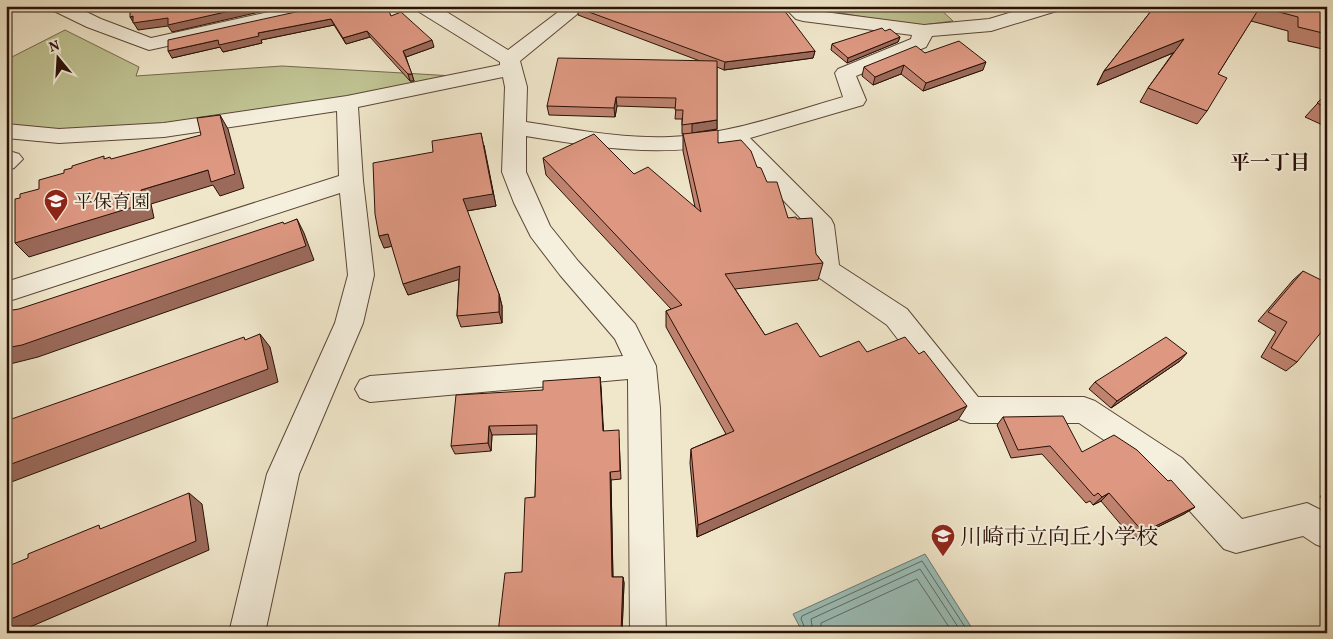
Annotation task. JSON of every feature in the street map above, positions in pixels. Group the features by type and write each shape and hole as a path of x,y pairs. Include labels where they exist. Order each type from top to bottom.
{"street":[{"path":"59,6 94,23 149,44 323,6"},
{"path":"423,6 510,64 516,86 514,172 540,231 569,268 625,332 642,366 645,408 648,633"},
{"path":"6,131 59,136 164,130 347,103 510,64 578,6"},
{"path":"792,6 803,15 924,31 991,25 1053,6"},
{"path":"514,128 618,143 668,144 734,136 855,100 845,73 920,43 924,31"},
{"path":"246,633 284,474 361,323 360,275 347,103"},
{"path":"734,136 822,225 827,270 897,317 970,410 1084,410 1171,468 1236,537 1306,519 1327,533"},
{"path":"6,158 11,159 6,162"},
{"path":"6,292 352,181"},
{"path":"370,389 642,366"}],"green space":[{"path":"830,6 937,6 953,21 915,26 835,12"},
{"path":"65,30 139,67 136,76 282,66 471,77 165,126 66,130 6,124 6,60"}],"water":[{"path":"925,554 975,633 803,633 793,614"}],"building":[{"path":"130,6 252,6 168,25 168,18 133,23 133,16 130,17"},
{"path":"323,6 387,6 391,16 401,12 432,40 403,51 412,74 408,74 367,31 343,38 331,19 258,33 259,36 219,45 218,40 168,51 168,40"},
{"path":"580,6 781,6 815,51 725,62 578,8"},
{"path":"1155,6 1327,6 1327,34 1298,27 1298,17 1260,7 1218,74 1227,78 1207,111 1148,88 1184,39 1104,71"},
{"path":"882,28 885,31 890,29 900,37 848,58 832,44"},
{"path":"959,41 986,62 926,83 904,65 875,77 864,67 916,46 925,53"},
{"path":"558,58 717,61 717,120 682,125 683,110 675,110 676,98 616,97 614,108 547,106"},
{"path":"1327,93 1327,108 1317,103"},
{"path":"220,115 235,174 211,182 208,170 141,190 143,204 15,243 15,199 20,198 20,194 39,189 39,180 64,173 64,170 72,168 72,166 104,156 104,159 110,157 111,159 201,135 197,118"},
{"path":"718,130 718,143 741,140 751,151 757,167 761,168 767,182 777,182 788,218 812,218 816,254 823,263 725,274 765,335 797,323 820,357 859,341 867,352 905,337 919,354 924,351 967,406 698,525 691,449 734,431 666,311 682,305 543,158 594,134 634,174 648,167 701,212 683,134"},
{"path":"481,133 493,194 463,199 499,294 499,312 457,316 460,266 403,284 388,234 379,236 375,214 373,163 433,152 432,141"},
{"path":"297,219 306,246 22,345 6,348 6,311 19,309"},
{"path":"1303,271 1327,283 1327,325 1297,362 1271,348 1287,322 1268,312"},
{"path":"260,334 268,369 6,466 6,421 244,337 245,340"},
{"path":"1166,337 1187,353 1117,401 1095,382"},
{"path":"600,377 603,431 619,430 620,471 610,472 612,577 623,577 621,633 498,633 505,573 522,572 525,498 535,497 537,425 489,426 488,443 451,446 456,395 543,390 543,381"},
{"path":"1063,416 1082,452 1114,435 1137,450 1168,481 1171,480 1195,507 1143,532 1109,493 1102,497 1098,493 1094,496 1050,446 1018,450 1003,417"},
{"path":"189,493 196,541 6,621 6,567 28,558 28,554 99,525 100,529"}],"place":[{"name":"平保育園","path":"56,222"},
{"name":"川崎市立向丘小学校","path":"943,557"}],"district":[{"name":"平一丁目","path":"1270,162"}]}
